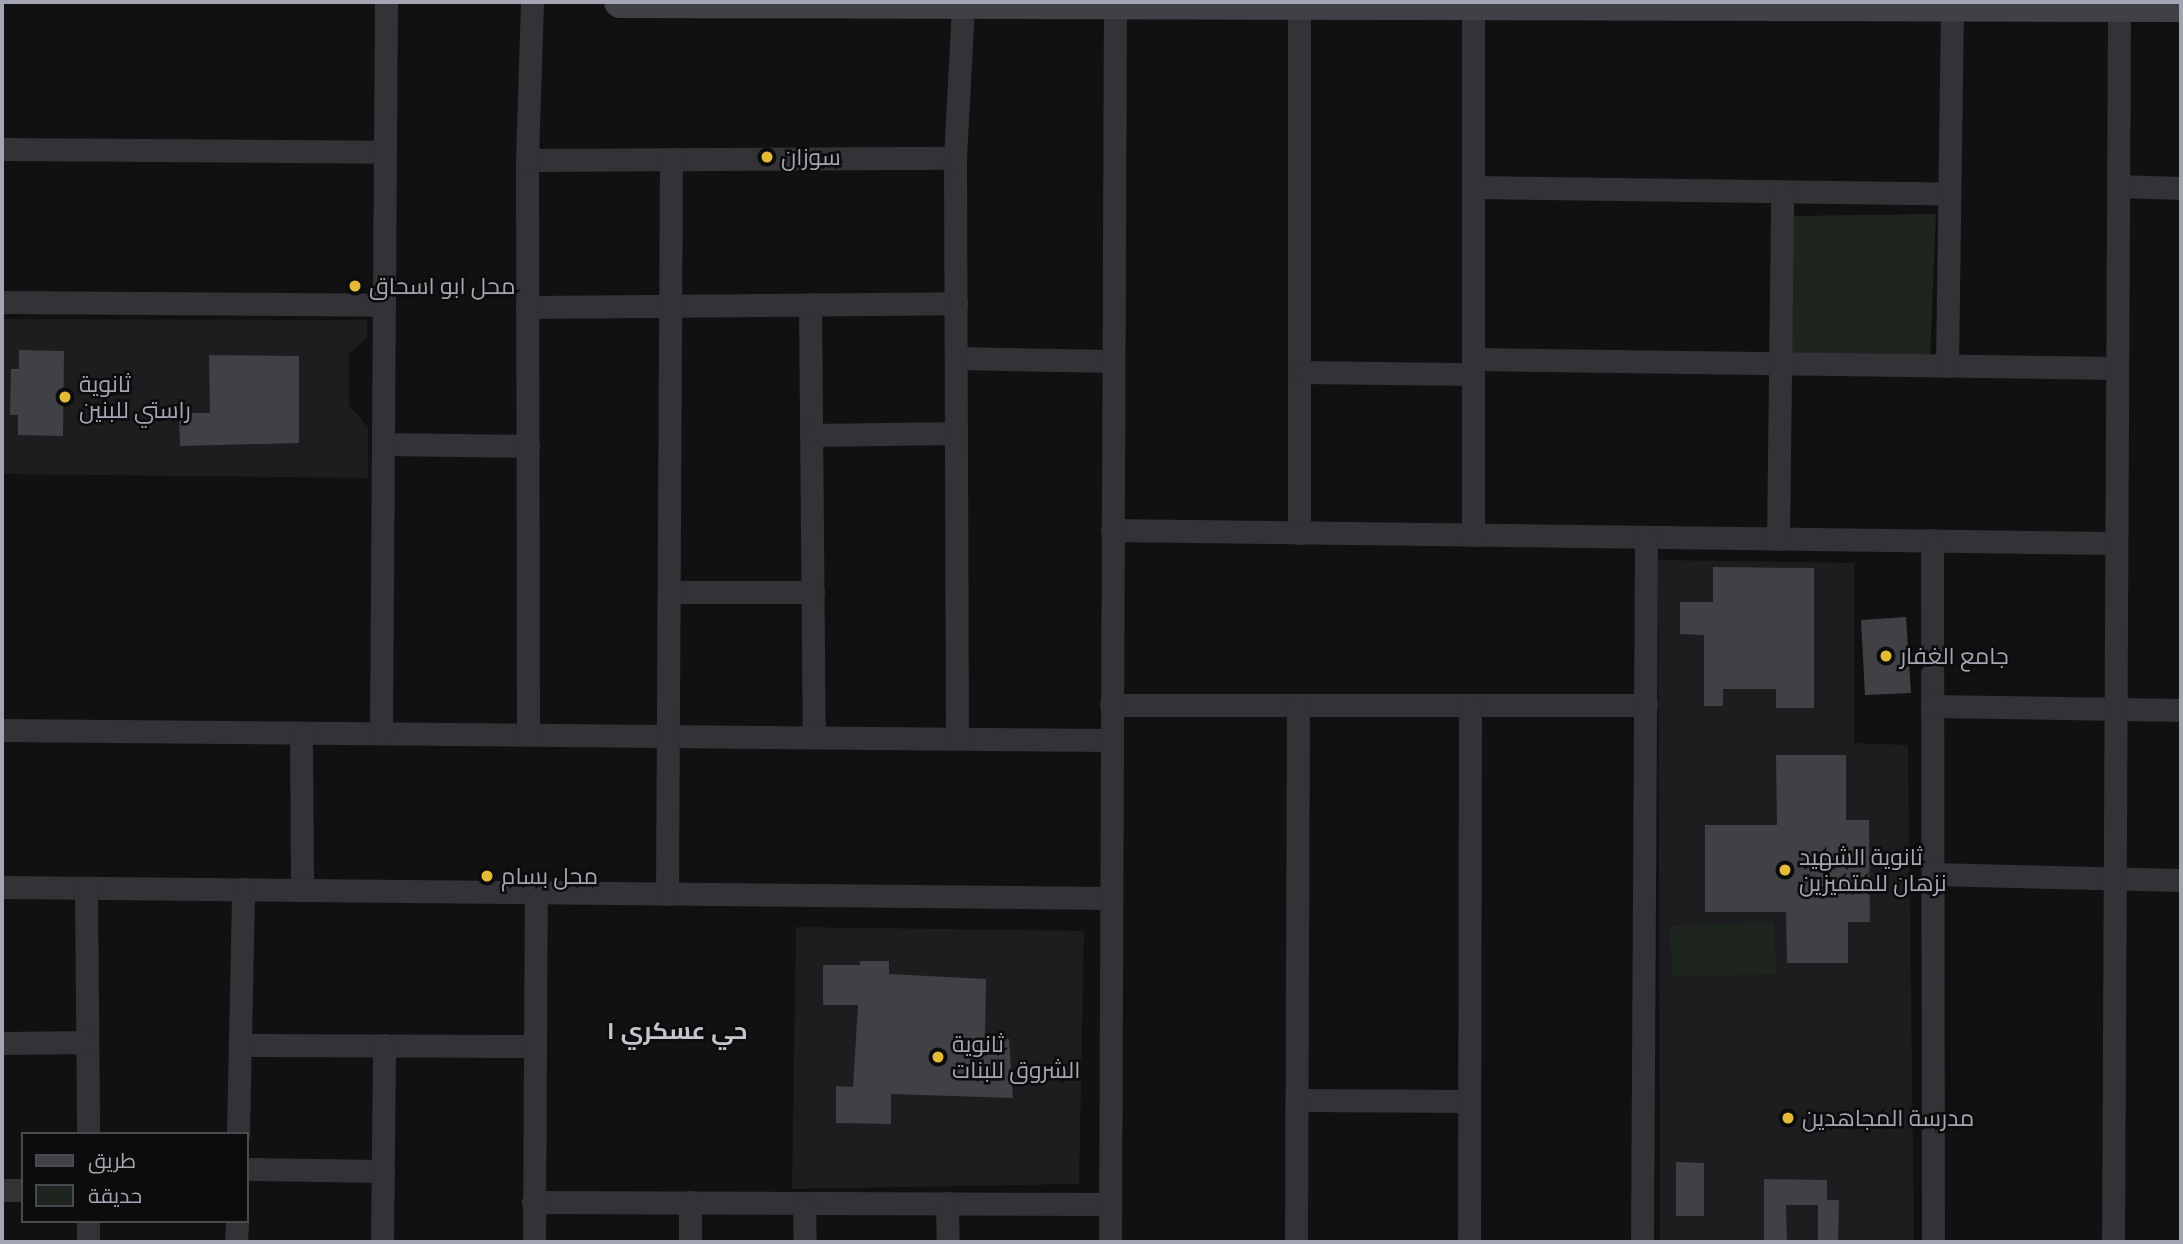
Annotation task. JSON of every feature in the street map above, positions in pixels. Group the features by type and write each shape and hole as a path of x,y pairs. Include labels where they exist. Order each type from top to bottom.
{"main road":[{"path":"620,2 2181,6"}],"street":[{"path":"381,733 386,2"},
{"path":"527,734 527,160 532,2"},
{"path":"1110,1242 1115,2"},
{"path":"1299,2 1299,533"},
{"path":"1473,3 1473,535"},
{"path":"957,738 955,158 963,4"},
{"path":"1947,366 1947,194 1952,6"},
{"path":"2113,1242 2119,6"},
{"path":"2,149 385,152"},
{"path":"527,160 955,158"},
{"path":"667,894 671,159"},
{"path":"2118,186 2181,188"},
{"path":"1472,187 1947,194"},
{"path":"1778,539 1782,192"},
{"path":"2,302 384,304"},
{"path":"527,307 956,303"},
{"path":"810,304 814,737"},
{"path":"956,358 1113,361"},
{"path":"1299,372 1473,366 1780,363 2117,368"},
{"path":"811,435 956,433"},
{"path":"383,444 528,446"},
{"path":"1112,530 2116,543"},
{"path":"1642,1242 1646,537"},
{"path":"1932,541 1933,1242"},
{"path":"668,592 813,592"},
{"path":"1111,705 1646,705"},
{"path":"1296,1242 1298,705"},
{"path":"1469,1242 1470,705"},
{"path":"1932,706 2181,710"},
{"path":"2,730 1111,740"},
{"path":"301,734 302,887"},
{"path":"1933,874 2181,880"},
{"path":"2,887 302,887 1110,898"},
{"path":"86,888 88,1132"},
{"path":"238,1132 243,889"},
{"path":"534,1242 536,892"},
{"path":"2,1043 87,1042"},
{"path":"240,1045 536,1046"},
{"path":"382,1242 384,1045"},
{"path":"1297,1100 1469,1101"},
{"path":"248,1169 383,1171"},
{"path":"2,1189 21,1190"},
{"path":"533,1202 1110,1204"},
{"path":"690,1202 690,1242"},
{"path":"804,1203 805,1242"},
{"path":"947,1203 948,1242"},
{"path":"88,1223 88,1242"},
{"path":"236,1242 237,1223"}],"shaded area":[{"path":"2,319 367,320 367,338 349,354 349,405 368,427 368,478 2,474"},
{"path":"1658,560 1854,563 1854,743 1908,745 1914,1242 1660,1242"},
{"name":"ثانوية الشروق للبنات","path":"796,927 1084,931 1079,1184 792,1189"}],"green space":[{"path":"1936,214 1930,360 1789,361 1791,216"},
{"path":"1774,922 1776,974 1672,977 1670,926"}],"building":[{"path":"19,350 64,351 63,436 18,435 18,415 10,415 11,369 19,369"},
{"path":"209,355 299,356 299,443 180,446 179,413 210,413"},
{"path":"1713,567 1814,568 1814,708 1776,708 1776,689 1723,689 1723,706 1704,706 1704,635 1680,634 1680,602 1713,602"},
{"name":"جامع الغفار","path":"1906,617 1911,693 1865,695 1861,620"},
{"path":"1776,755 1846,755 1846,820 1869,820 1870,922 1848,922 1848,963 1787,963 1786,912 1705,912 1705,825 1777,825"},
{"path":"860,961 889,961 889,974 986,979 985,1039 1009,1039 1013,1098 891,1094 891,1124 836,1123 836,1086 853,1087 858,1005 823,1005 823,965 860,965"},
{"path":"1676,1162 1704,1163 1704,1216 1676,1216"},
{"path":"1764,1179 1827,1180 1827,1200 1839,1200 1838,1242 1818,1242 1818,1205 1786,1205 1787,1242 1764,1242"}],"place":[{"name":"سوزان","path":"767,157"},
{"name":"محل ابو اسحاق","path":"355,286"},
{"name":"ثانوية راستي للبنين","path":"65,397"},
{"name":"جامع الغفار","path":"1886,656"},
{"name":"ثانوية الشهيد نزهان للمتميزين","path":"1785,870"},
{"name":"محل بسام","path":"487,876"},
{"name":"ثانوية الشروق للبنات","path":"938,1057"},
{"name":"مدرسة المجاهدين","path":"1788,1118"}],"district":[{"name":"حي عسكري ١","path":"677,1031"}]}
